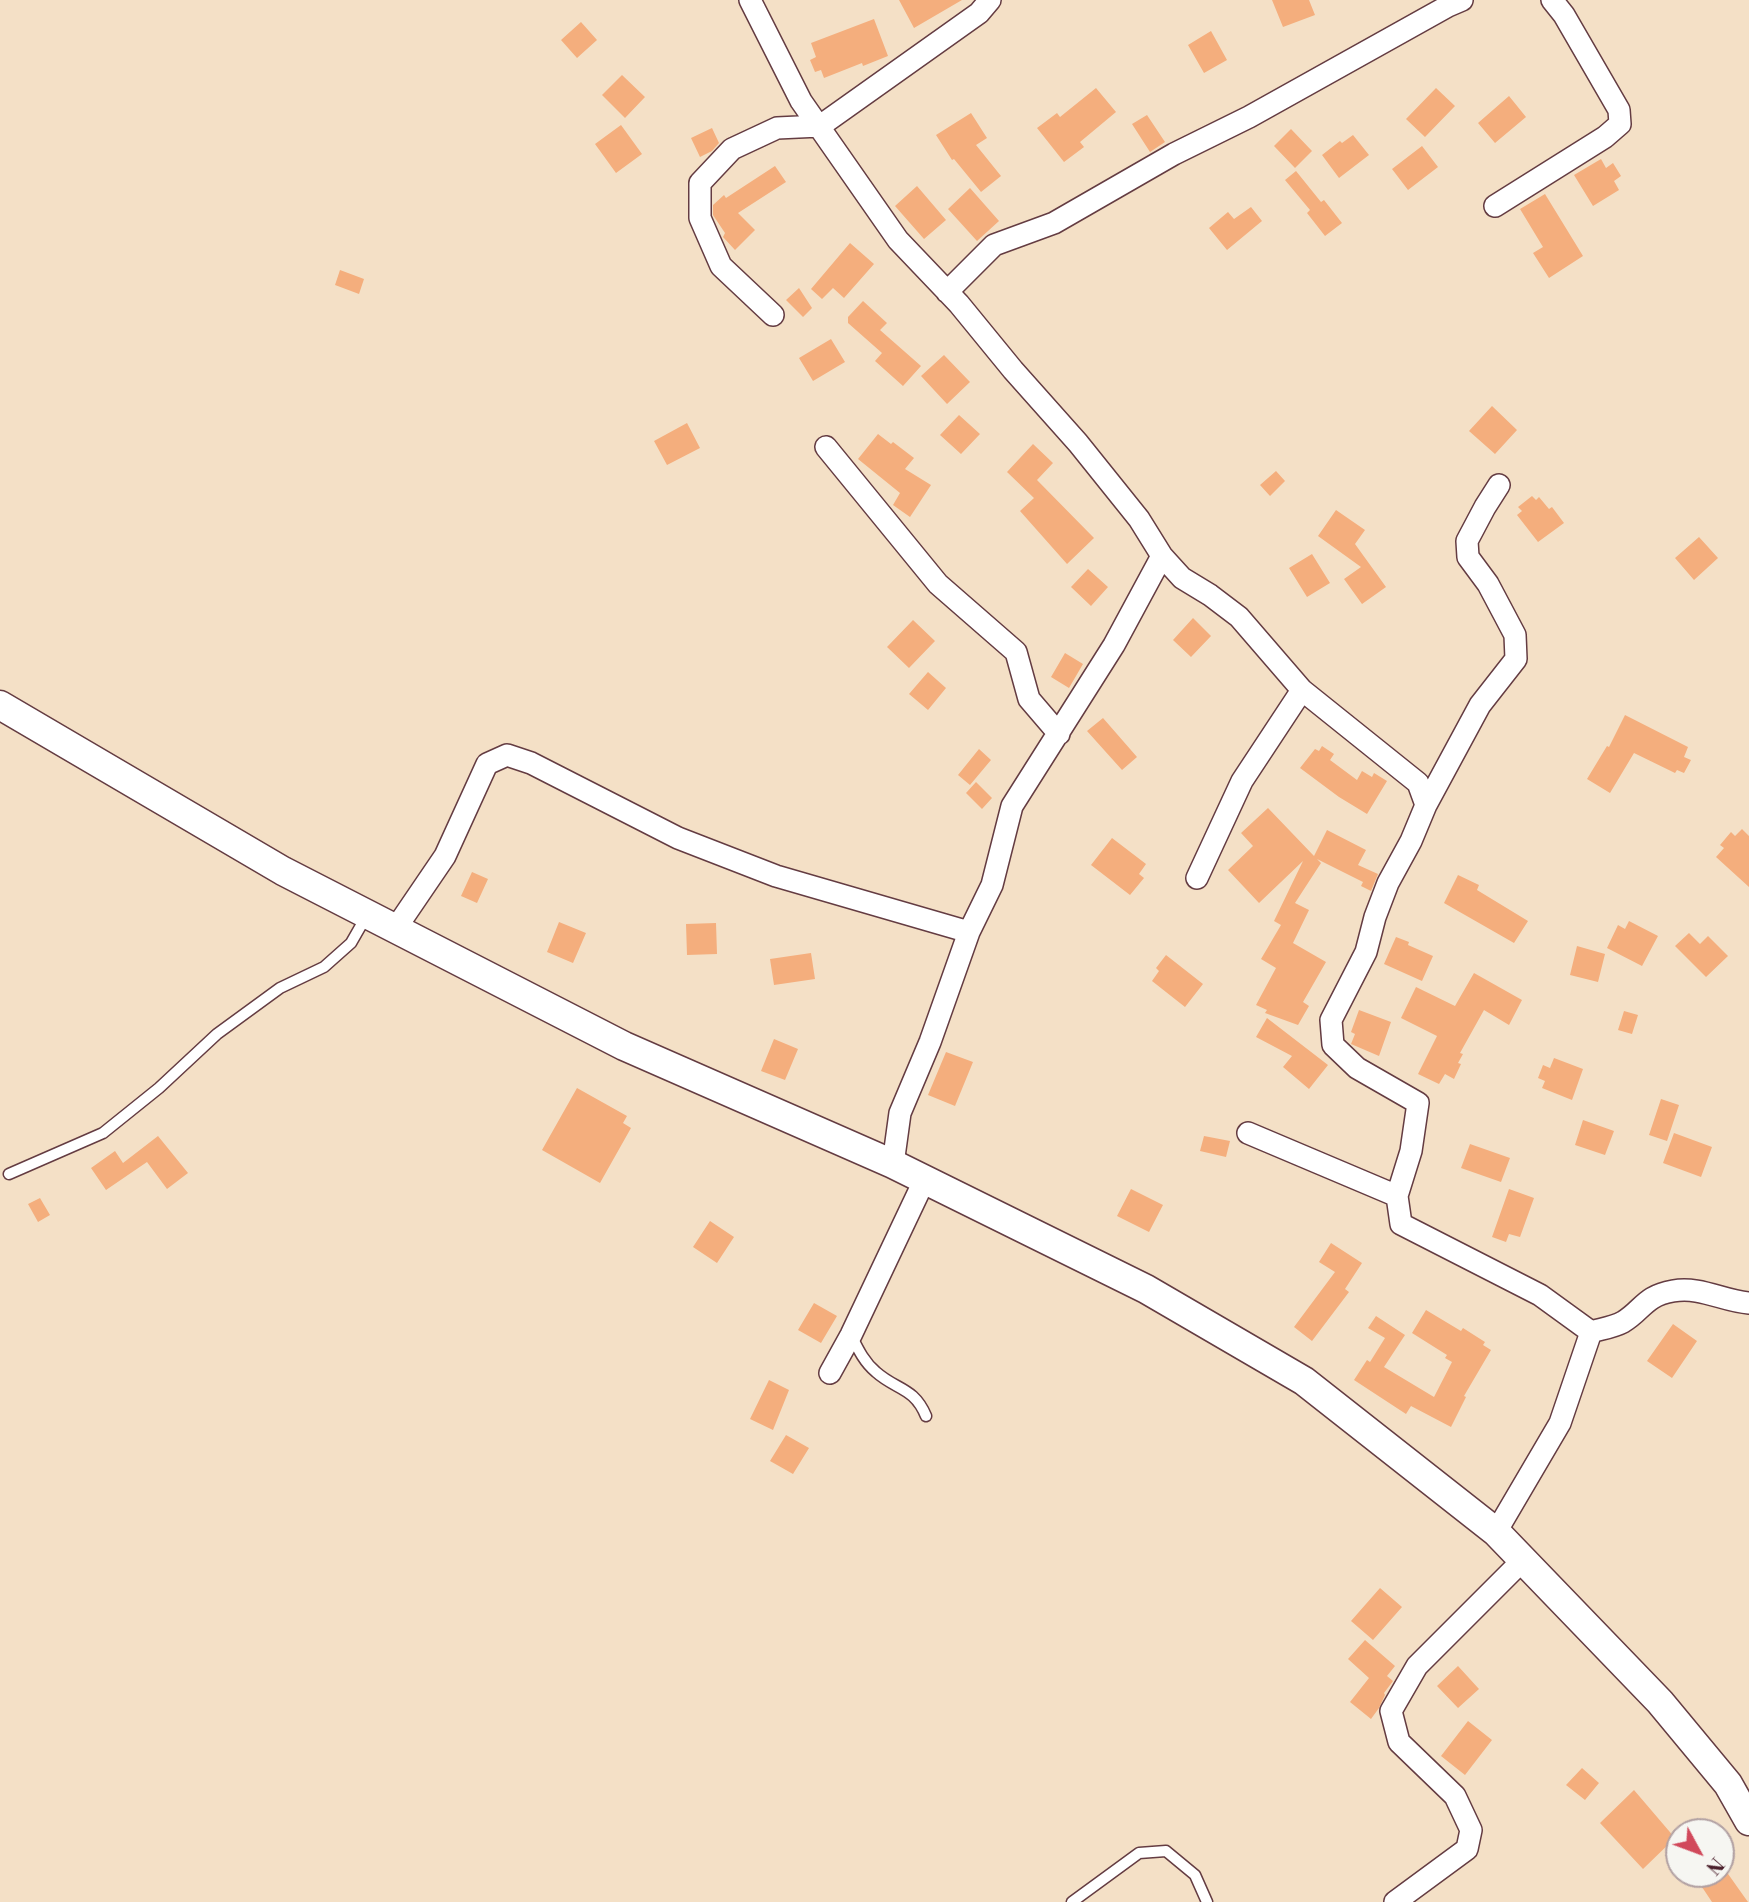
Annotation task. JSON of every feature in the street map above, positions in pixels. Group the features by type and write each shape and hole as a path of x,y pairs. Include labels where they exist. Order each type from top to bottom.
{"street":[{"path":"750,0 801,101 898,240 947,292 1087,454 1182,579 1210,595 1239,617 1302,690 1418,783 1426,805"},
{"path":"773,315 721,266 700,218 700,183 732,149 766,133 777,128 820,127 979,13 990,0"},
{"path":"947,292 994,245 1054,223 1174,154 1249,117 1462,0"},
{"path":"1495,206 1605,137 1620,124 1619,110 1564,15 1552,0"},
{"path":"826,447 938,584 1016,652 1028,699 1059,734"},
{"path":"1500,485 1467,541 1467,549 1468,557 1488,583 1515,635 1516,659 1480,705 1388,883 1366,952 1331,1020 1333,1045 1357,1069 1418,1103 1411,1151 1397,1196 1401,1224 1539,1295 1591,1332"},
{"path":"893,1164 900,1113 930,1042 969,932 992,885 1012,806 1114,645 1163,556"},
{"path":"1197,878 1242,781 1302,690"},
{"path":"0,705 283,871 624,1046 893,1164 1146,1289 1304,1381 1496,1532 1524,1559 1660,1702 1728,1784 1749,1821"},
{"path":"396,928 445,856 487,764 507,755 531,763 678,838 776,876 969,932"},
{"path":"1248,1133 1397,1196"},
{"path":"830,1373 851,1335 924,1181"},
{"path":"1591,1332 1623,1321 1648,1299 1675,1290 1706,1292 1749,1303"},
{"path":"1496,1532 1560,1423 1591,1332"},
{"path":"1395,1902 1467,1850 1471,1830 1455,1796 1399,1742 1391,1711 1417,1666 1524,1559"}],"lane":[{"path":"9,1174 103,1133 159,1088 217,1034 280,988 324,967 351,943 368,914"},
{"path":"851,1335 860,1355 877,1374 920,1402 926,1416"},
{"path":"1072,1902 1139,1853 1166,1850 1195,1875 1207,1902"}],"building":[{"path":"899,0 962,0 914,28"},
{"path":"1272,0 1309,0 1315,15 1283,27"},
{"path":"874,19 888,56 824,78 821,70 815,72 810,60 816,57 811,43"},
{"path":"581,22 597,40 577,58 561,40"},
{"path":"1211,31 1227,60 1204,73 1188,45"},
{"path":"622,75 645,97 625,118 602,95"},
{"path":"1096,88 1116,112 1080,142 1084,147 1064,162 1037,128 1057,113 1060,117"},
{"path":"1436,88 1455,106 1425,137 1406,119"},
{"path":"1509,96 1526,117 1495,143 1478,123"},
{"path":"971,113 987,138 976,145 1001,176 981,192 954,159 952,160 936,135"},
{"path":"1147,115 1165,142 1150,152 1132,124"},
{"path":"621,125 642,154 616,173 595,144"},
{"path":"712,128 719,143 712,151 700,157 691,138"},
{"path":"1291,129 1312,151 1295,168 1274,146"},
{"path":"1353,135 1369,155 1339,178 1322,155"},
{"path":"1422,146 1438,167 1408,190 1392,169"},
{"path":"1601,159 1606,168 1613,163 1621,176 1614,181 1619,190 1593,206 1574,175"},
{"path":"775,166 786,182 738,213 755,230 735,250 723,237 725,233 713,215 713,205 724,195 726,198"},
{"path":"1296,171 1342,223 1325,236 1307,213 1310,210 1285,180"},
{"path":"917,186 946,220 924,239 895,206"},
{"path":"970,188 999,221 977,241 948,209"},
{"path":"1545,194 1583,256 1549,278 1533,253 1543,247 1520,209"},
{"path":"1251,207 1262,221 1227,250 1209,228 1228,212 1234,219"},
{"path":"850,243 874,264 844,298 833,288 822,299 811,289"},
{"path":"340,270 364,279 359,294 335,285"},
{"path":"799,288 812,308 803,317 786,300"},
{"path":"863,301 887,323 880,330 921,366 903,386 875,361 882,353 848,323 848,317"},
{"path":"831,339 845,362 813,381 799,358"},
{"path":"944,355 970,382 947,404 921,376"},
{"path":"1492,406 1517,430 1495,454 1469,431"},
{"path":"959,415 980,434 961,454 940,435"},
{"path":"687,423 700,448 667,465 654,441"},
{"path":"878,434 914,458 905,469 931,485 910,517 893,505 900,493 858,459"},
{"path":"1033,444 1053,463 1037,480 1094,538 1067,564 1020,511 1034,498 1007,472"},
{"path":"1276,471 1285,481 1270,496 1260,485"},
{"path":"1532,496 1536,500 1539,497 1549,509 1552,507 1564,523 1538,542 1517,515 1522,511 1518,507"},
{"path":"1336,510 1365,530 1355,544 1386,587 1362,604 1344,579 1361,567 1318,536"},
{"path":"1699,537 1718,558 1694,580 1675,558"},
{"path":"1312,554 1330,583 1307,597 1289,568"},
{"path":"1088,569 1108,587 1091,606 1071,587"},
{"path":"1193,618 1211,636 1191,657 1173,640"},
{"path":"913,620 935,641 909,668 887,647"},
{"path":"1065,653 1083,664 1069,688 1051,677"},
{"path":"928,672 946,688 928,710 909,694"},
{"path":"1625,715 1688,747 1684,757 1691,760 1684,773 1677,770 1675,773 1634,753 1610,793 1587,779 1607,746 1609,747"},
{"path":"1103,718 1137,757 1122,770 1087,731"},
{"path":"1322,746 1334,754 1330,760 1357,780 1362,771 1372,777 1374,773 1387,781 1367,814 1300,768 1315,749 1319,751"},
{"path":"979,749 991,760 970,785 958,775"},
{"path":"976,782 992,798 982,809 966,793"},
{"path":"1268,808 1314,856 1327,830 1366,850 1358,865 1378,874 1371,891 1361,886 1363,882 1317,859 1321,863 1295,903 1309,910 1293,943 1326,962 1303,1002 1309,1006 1298,1025 1265,1013 1267,1010 1256,1005 1276,968 1261,959 1281,925 1274,921 1303,861 1259,903 1228,870 1253,846 1241,833"},
{"path":"1742,829 1749,836 1749,887 1716,857 1724,848 1720,845 1731,832 1735,836"},
{"path":"1112,838 1146,864 1139,874 1144,878 1130,895 1091,865"},
{"path":"472,872 488,879 477,903 461,896"},
{"path":"1458,875 1479,885 1477,890 1528,921 1514,943 1444,903"},
{"path":"1629,921 1658,936 1642,966 1607,948 1618,925 1625,929"},
{"path":"559,922 586,933 573,963 547,952"},
{"path":"716,923 717,954 687,955 686,924"},
{"path":"1689,933 1700,944 1708,936 1728,956 1706,977 1675,946"},
{"path":"1396,937 1433,956 1422,981 1384,964"},
{"path":"1577,946 1605,954 1598,982 1570,975"},
{"path":"811,953 815,979 774,985 770,959"},
{"path":"1166,955 1203,984 1185,1007 1152,981 1159,971 1156,968"},
{"path":"1474,973 1522,1000 1509,1025 1484,1010 1460,1053 1463,1054 1458,1063 1461,1064 1454,1079 1445,1074 1439,1084 1418,1074 1437,1036 1401,1018 1416,987 1455,1006"},
{"path":"1359,1010 1391,1022 1379,1056 1351,1044 1355,1034 1351,1032"},
{"path":"1624,1011 1638,1015 1632,1034 1618,1030"},
{"path":"1267,1018 1328,1065 1309,1089 1283,1067 1292,1056 1256,1037"},
{"path":"774,1039 798,1049 785,1080 761,1071"},
{"path":"946,1052 973,1062 955,1106 928,1095"},
{"path":"1554,1058 1583,1069 1572,1100 1542,1088 1545,1081 1538,1078 1543,1065 1550,1068"},
{"path":"577,1088 627,1116 623,1123 631,1128 600,1183 542,1150"},
{"path":"1661,1099 1679,1105 1667,1141 1649,1135"},
{"path":"1583,1120 1614,1131 1605,1155 1575,1145"},
{"path":"1674,1133 1712,1147 1701,1177 1663,1163"},
{"path":"158,1136 188,1173 167,1189 147,1162 106,1190 91,1168 115,1151 123,1163"},
{"path":"1204,1136 1230,1141 1226,1157 1200,1151"},
{"path":"1470,1144 1510,1158 1501,1182 1461,1168"},
{"path":"1131,1189 1163,1205 1149,1232 1117,1216"},
{"path":"1509,1189 1534,1198 1520,1237 1509,1234 1506,1242 1492,1237"},
{"path":"40,1198 50,1215 38,1222 28,1204"},
{"path":"710,1221 734,1237 717,1263 693,1247"},
{"path":"1331,1243 1362,1263 1345,1289 1349,1292 1312,1341 1294,1327 1335,1272 1319,1262"},
{"path":"814,1303 837,1316 821,1343 798,1330"},
{"path":"1426,1310 1461,1331 1463,1328 1485,1342 1483,1345 1491,1350 1464,1396 1466,1397 1451,1427 1411,1406 1406,1414 1354,1380 1367,1360 1370,1362 1385,1338 1368,1328 1376,1316 1405,1335 1384,1367 1434,1397 1452,1362 1445,1358 1447,1355 1412,1333"},
{"path":"1673,1324 1697,1341 1672,1378 1647,1361"},
{"path":"769,1380 789,1390 773,1430 750,1419"},
{"path":"786,1435 809,1448 793,1474 770,1461"},
{"path":"1380,1588 1402,1607 1373,1640 1351,1621"},
{"path":"1365,1640 1395,1666 1387,1676 1393,1681 1371,1719 1350,1702 1369,1678 1348,1659"},
{"path":"1458,1666 1479,1689 1458,1708 1437,1686"},
{"path":"1468,1721 1492,1740 1465,1775 1441,1756"},
{"path":"1582,1768 1599,1783 1585,1800 1566,1785"},
{"path":"1634,1790 1665,1826 1665,1848 1643,1869 1600,1823"},
{"path":"1735,1884 1748,1902 1712,1902 1703,1888 1735,1888"}]}
